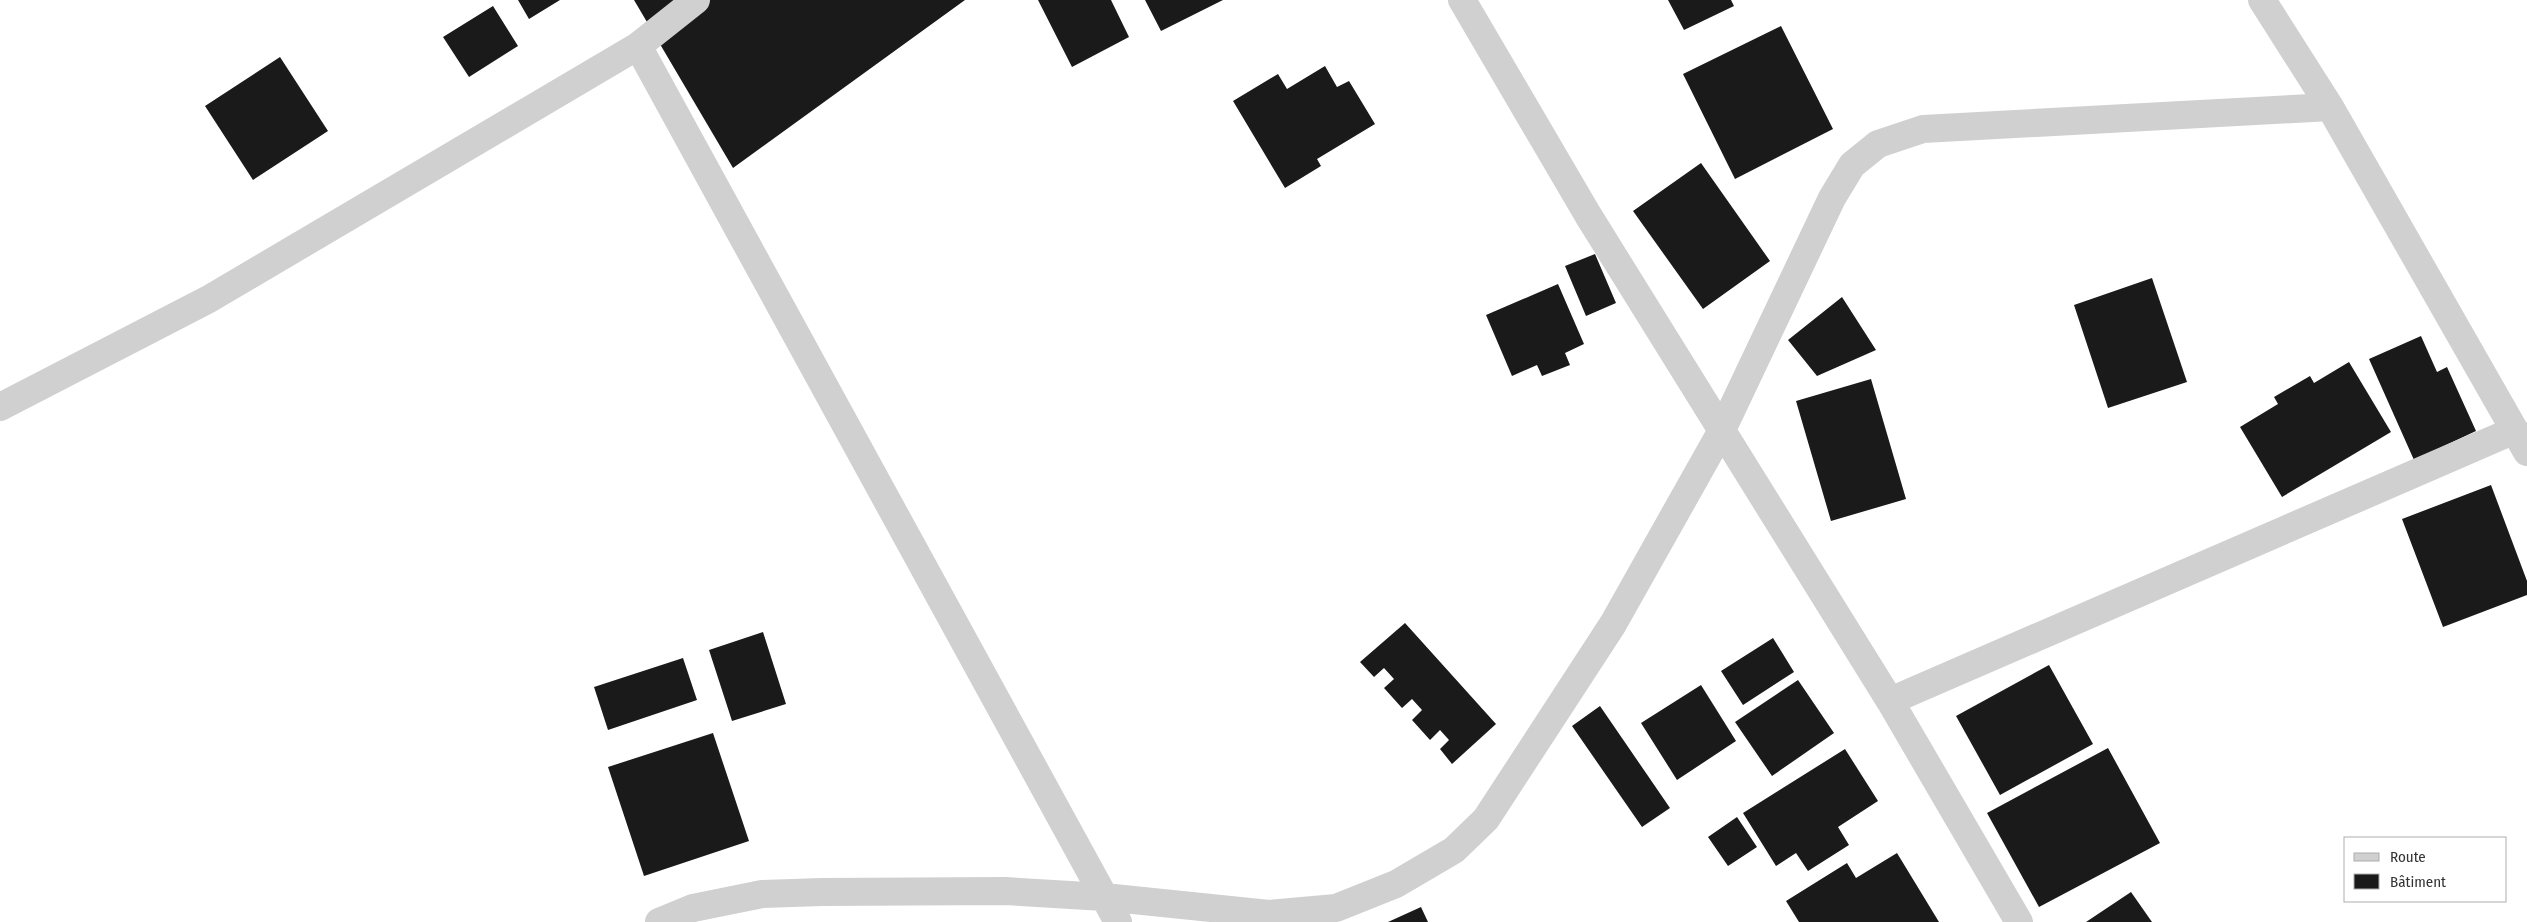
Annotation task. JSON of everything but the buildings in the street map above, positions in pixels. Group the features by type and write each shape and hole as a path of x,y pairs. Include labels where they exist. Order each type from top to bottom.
{"street":[{"path":"0,407 209,299 638,46 696,0"},
{"path":"1462,0 1588,215 1890,701 2019,922"},
{"path":"1890,701 2521,441 2330,107 2262,0"},
{"path":"638,46 1118,922"},
{"path":"659,922 693,908 762,894 1005,891 1104,897 1269,914 1336,908 1396,884 1454,850 1486,819 1613,624 1722,432 1832,198 1852,165 1878,144 1923,130 2330,107"}]}
